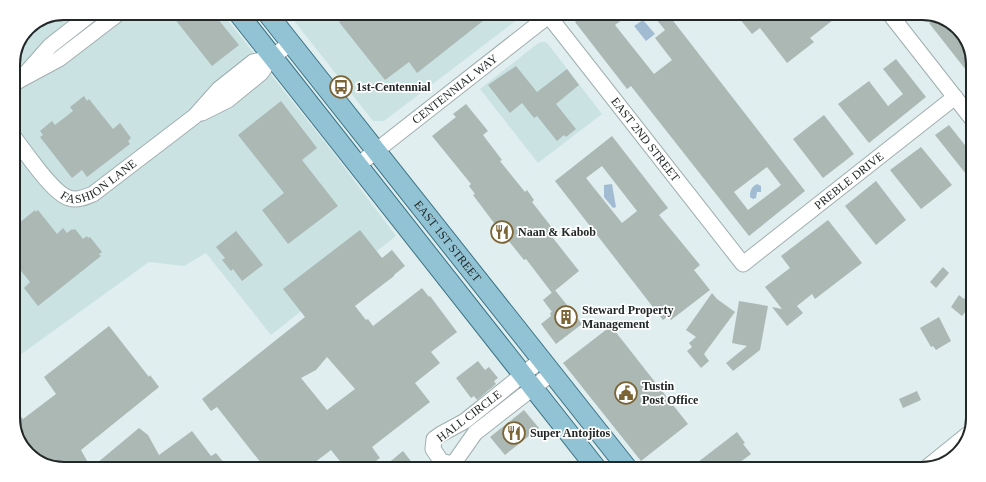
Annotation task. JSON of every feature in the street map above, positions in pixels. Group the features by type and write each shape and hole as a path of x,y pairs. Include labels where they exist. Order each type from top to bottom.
{"main road":[{"name":"EAST 1ST STREET","path":"243,20 592,462"},
{"name":"EAST 1ST STREET","path":"273,20 622,462"}],"street":[{"path":"20,78 50,46 83,20"},
{"path":"20,80 59,59 110,20"},
{"name":"CENTENNIAL WAY","path":"358,165 542,20"},
{"name":"EAST 2ND STREET","path":"555,20 743,264"},
{"path":"894,20 966,111"},
{"name":"FASHION LANE","path":"20,145 56,190 70,198 85,198 93,194 195,116 219,88 253,62 272,57 291,43"},
{"name":"PREBLE DRIVE","path":"743,264 955,97"},
{"name":"HALL CIRCLE","path":"444,462 441,461 433,449 434,439 528,381 546,367"},
{"name":"HALL CIRCLE","path":"453,462 475,433 528,381"},
{"path":"938,458 959,441"}],"shaded area":[{"path":"64,20 228,20 335,155 396,236 271,335 206,253 184,266 149,262 20,355 20,61 23,47 27,40 40,27 47,23"},
{"path":"294,20 517,20 384,121 373,121"},
{"path":"541,42 548,44 602,114 538,163 480,89"}],"water":[{"path":"643,20 655,34 646,41 634,26"},
{"path":"612,184 616,207 613,208 604,197 604,185"},
{"path":"757,184 761,186 761,192 757,192 756,198 753,199 750,197 751,191 753,186"}],"building":[{"path":"176,20 219,20 239,45 212,66"},
{"path":"341,20 484,20 417,73 409,62 385,80 339,22"},
{"path":"578,20 622,20 615,25 654,74 672,60 655,38 665,30 657,20 672,20 805,191 749,236 631,86 627,89 575,22","holes":["767,167 781,185 748,210 734,192"]},
{"path":"741,20 833,20 810,38 814,42 787,63 760,28 752,34"},
{"path":"931,21 936,22 946,27 959,40 964,50 966,70 929,23"},
{"path":"896,59 926,97 869,143 838,104 869,81 888,106 903,94 883,69"},
{"path":"516,66 537,92 567,69 579,85 556,104 576,129 566,137 564,135 557,141 537,116 534,118 522,103 510,113 488,85"},
{"path":"84,96 87,101 89,99 113,129 120,123 131,138 128,141 130,144 87,177 82,170 72,178 40,137 43,135 40,131 52,121 55,125 73,111 70,107"},
{"path":"281,101 317,148 302,160 338,206 288,244 262,210 284,193 238,135"},
{"path":"466,104 488,131 483,135 502,160 500,161 525,192 527,190 534,200 532,202 557,234 553,238 579,271 552,293 526,259 524,260 491,219 473,195 475,194 469,186 471,184 432,136 456,117 453,114"},
{"path":"824,115 854,154 823,178 793,139"},
{"path":"949,125 966,146 966,174 935,135"},
{"path":"612,136 668,208 659,215 700,265 694,270 710,290 671,320 668,316 663,320 555,181","holes":["602,166 637,211 622,223 586,178"]},
{"path":"921,147 952,185 921,209 890,170"},
{"path":"876,181 906,220 876,245 845,206"},
{"path":"35,210 36,212 38,210 57,234 63,228 67,233 72,229 75,229 83,239 87,236 88,238 90,237 102,252 99,254 101,256 38,306 24,288 30,282 20,270 20,222"},
{"path":"828,220 862,263 815,299 812,294 797,306 803,313 787,326 772,307 782,309 765,287 790,268 781,256"},
{"path":"360,230 382,258 392,250 405,266 355,306 366,320 368,319 373,326 422,288 429,297 430,296 457,332 431,352 440,363 415,383 430,402 372,447 380,458 375,462 340,462 331,450 315,462 260,462 217,407 211,411 202,399 305,317 283,289","holes":["327,357 355,389 327,410 301,378 316,370"]},
{"path":"236,231 263,265 242,281 233,269 231,271 222,260 225,258 216,247"},
{"path":"943,267 949,273 936,288 930,282"},
{"name":"Steward Property Management","path":"555,290 582,324 556,344 541,324 551,316 550,313 552,312 543,300"},
{"path":"712,293 717,299 735,312 704,354 709,361 701,368 687,351 692,347 689,343 696,337 686,330"},
{"path":"959,295 964,299 966,296 966,311 962,316 951,307"},
{"path":"739,301 768,306 760,350 733,371 726,363 747,346 732,343"},
{"path":"939,317 951,341 936,350 933,346 931,347 920,328"},
{"path":"109,326 149,377 150,375 159,387 81,450 88,462 58,462 40,455 31,447 22,432 20,421 20,415 23,419 56,394 44,377"},
{"name":"Tustin Post Office","path":"611,326 688,424 641,461 563,363"},
{"path":"478,361 485,370 489,367 498,378 494,381 496,384 477,400 474,396 471,398 456,378"},
{"path":"917,391 921,400 903,408 899,399"},
{"name":"Super Antojitos","path":"524,410 539,428 505,455 490,437"},
{"path":"139,428 148,435 159,455 192,431 211,456 216,453 223,462 98,462"},
{"path":"737,432 745,443 743,444 751,454 740,462 698,462"},
{"path":"403,451 412,462 390,462"}],"place":[{"name":"1st-Centennial","path":"341,87"},
{"name":"Naan & Kabob","path":"502,232"},
{"name":"Steward Property Management","path":"566,317"},
{"name":"Tustin Post Office","path":"626,393"},
{"name":"Super Antojitos","path":"514,433"}]}
